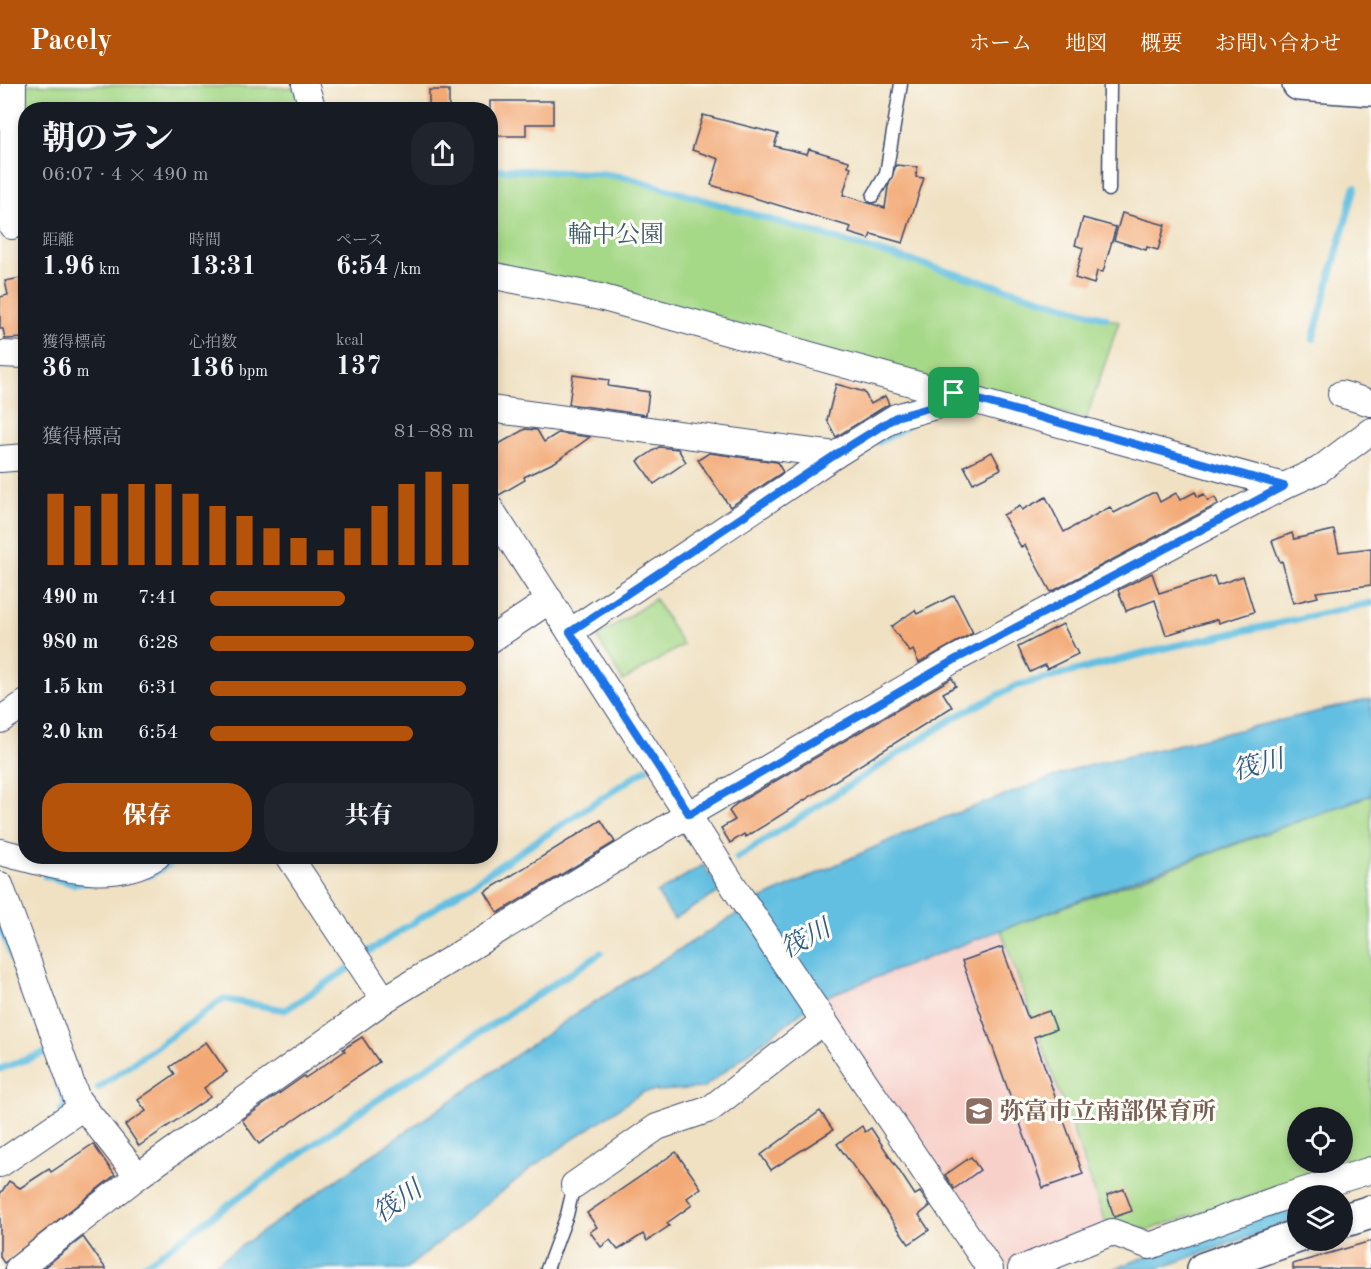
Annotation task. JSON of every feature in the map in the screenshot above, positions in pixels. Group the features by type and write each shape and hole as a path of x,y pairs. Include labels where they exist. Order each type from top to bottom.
{"street":[{"path":"12,226 13,84"},
{"path":"305,84 311,102"},
{"path":"1299,84 1371,89"},
{"path":"498,277 600,297 1284,486"},
{"path":"0,354 18,355"},
{"path":"570,632 835,455 896,417 939,405 954,393"},
{"path":"1341,394 1371,403"},
{"path":"498,410 835,455"},
{"path":"18,1269 138,1176 384,1000 689,814 956,659 1284,486 1319,470 1371,431"},
{"path":"0,459 18,458"},
{"path":"498,520 740,896 990,1269"},
{"path":"498,635 550,600"},
{"path":"0,720 18,708"},
{"path":"0,852 18,856"},
{"path":"50,864 88,873 133,869 142,864"},
{"path":"294,864 384,1000"},
{"path":"0,885 76,1099 138,1176"},
{"path":"574,1185 657,1127 710,1109 820,1016"},
{"path":"0,1164 83,1107"},
{"path":"1022,1269 1112,1232 1150,1246 1278,1198 1371,1170"},
{"path":"1353,1218 1371,1212"},
{"path":"1204,1269 1287,1240"}],"lane":[{"path":"873,196 886,174 902,84"},
{"path":"1109,190 1110,84"},
{"path":"547,1269 567,1215 574,1185"}],"shaded area":[{"name":"弥富市立南部保育所","path":"1001,930 1106,1226 1000,1267 817,1000"}],"green space":[{"path":"0,84 318,88 321,102 18,102 18,213 0,212"},
{"name":"輪中公園","path":"498,169 604,174 629,178 1119,322 1086,419 498,268"},
{"path":"655,599 683,645 623,681 597,637"},
{"path":"1371,795 1371,1156 1353,1162 1353,1107 1287,1107 1287,1173 1320,1173 1148,1230 1105,1221 1001,930"}],"water":[{"name":"筏川","path":"1371,699 1371,795 1135,879 817,1000 703,1088 643,1092 534,1166 406,1269 208,1269 580,1011 761,899 919,827 1078,768"},
{"path":"703,865 721,891 674,919 657,893"},
{"path":"1287,1205 1287,1224 1157,1269 1113,1269"}],"building":[{"path":"429,90 449,90 449,102 429,102"},
{"path":"553,101 553,124 526,124 526,136 498,136 498,102 490,102"},
{"path":"703,115 778,134 774,146 807,154 809,149 849,161 848,166 851,167 843,195 885,208 888,187 896,165 917,167 916,177 924,178 903,243 871,234 869,239 849,233 851,227 711,185 719,159 692,150"},
{"path":"1122,213 1165,225 1158,250 1147,247 1146,250 1114,240"},
{"path":"1083,218 1116,227 1103,272 1097,271 1094,284 1075,278 1083,248 1075,245"},
{"path":"18,279 18,338 5,339 3,329 0,329 0,297 8,295 5,281"},
{"path":"573,375 609,380 608,386 649,392 646,415 569,404"},
{"path":"836,384 864,392 871,404 885,396 889,404 836,437 827,420"},
{"path":"525,429 537,430 544,442 558,433 590,437 555,462 524,477 525,480 499,495 498,444"},
{"path":"659,447 678,449 686,462 654,484 638,461"},
{"path":"992,452 1001,469 973,483 964,466"},
{"path":"709,453 777,462 783,472 730,507 698,460"},
{"path":"1195,492 1198,497 1204,494 1208,501 1215,497 1218,504 1051,592 1025,545 1021,547 1003,515 1020,506 1022,510 1046,497 1064,532 1110,507 1114,513 1152,493 1156,493 1160,502 1176,493 1180,500"},
{"path":"1334,530 1339,552 1371,548 1371,585 1316,592 1318,597 1293,603 1282,561 1280,562 1272,541 1292,533 1294,539"},
{"path":"1152,573 1159,593 1214,576 1217,585 1243,576 1254,612 1219,623 1218,619 1166,635 1155,600 1126,611 1118,590"},
{"path":"954,595 973,633 919,663 913,650 910,652 891,627 915,610 917,614"},
{"path":"1063,624 1078,654 1047,669 1045,665 1030,672 1018,647"},
{"path":"952,678 956,686 943,693 952,707 746,837 744,834 730,843 721,828 735,820 729,811 736,804"},
{"path":"601,820 615,842 498,913 485,892"},
{"path":"1002,947 1028,1018 1049,1011 1056,1029 1034,1037 1083,1174 1043,1188 962,961"},
{"path":"362,1037 379,1062 259,1144 242,1120 304,1076 305,1078 345,1051 343,1049"},
{"path":"206,1042 227,1072 204,1088 210,1097 139,1146 125,1125 146,1111 138,1100 175,1074 170,1067"},
{"path":"820,1111 833,1130 771,1170 761,1155"},
{"path":"862,1126 865,1132 871,1128 915,1195 920,1192 930,1206 919,1215 929,1230 909,1244 837,1144"},
{"path":"93,1144 115,1175 4,1263 0,1257 0,1194 9,1181 20,1188 49,1169 51,1172"},
{"path":"676,1152 701,1188 687,1198 692,1205 667,1223 669,1226 647,1241 643,1234 618,1250 610,1240 601,1247 590,1232 597,1227 587,1213"},
{"path":"971,1157 980,1170 954,1189 945,1175"},
{"path":"1124,1189 1132,1211 1114,1217 1107,1195"},
{"path":"83,1237 106,1269 42,1269"},
{"path":"1371,1241 1371,1269 1293,1269 1293,1264 1337,1251 1353,1251 1353,1246"}],"waterway":[{"path":"498,169 604,174 629,178 1106,318"},
{"path":"1313,339 1355,187"},
{"path":"879,442 908,425"},
{"path":"737,858 957,716 1016,686 1174,646 1371,603"},
{"path":"364,955 646,769"},
{"path":"140,876 150,875 170,864"},
{"path":"45,876 74,884 90,882"},
{"path":"0,925 34,1016"},
{"path":"139,1269 356,1114 601,953"},
{"path":"98,1088 223,999 285,1010 351,967"},
{"path":"0,1069 47,1052"},
{"path":"55,1074 66,1107 61,1110"}],"place":[{"name":"弥富市立南部保育所","path":"979,1111"}],"route":[{"path":"954,393 1284,486 956,659 689,814 570,632 835,455 896,417 939,405 954,393"}]}
